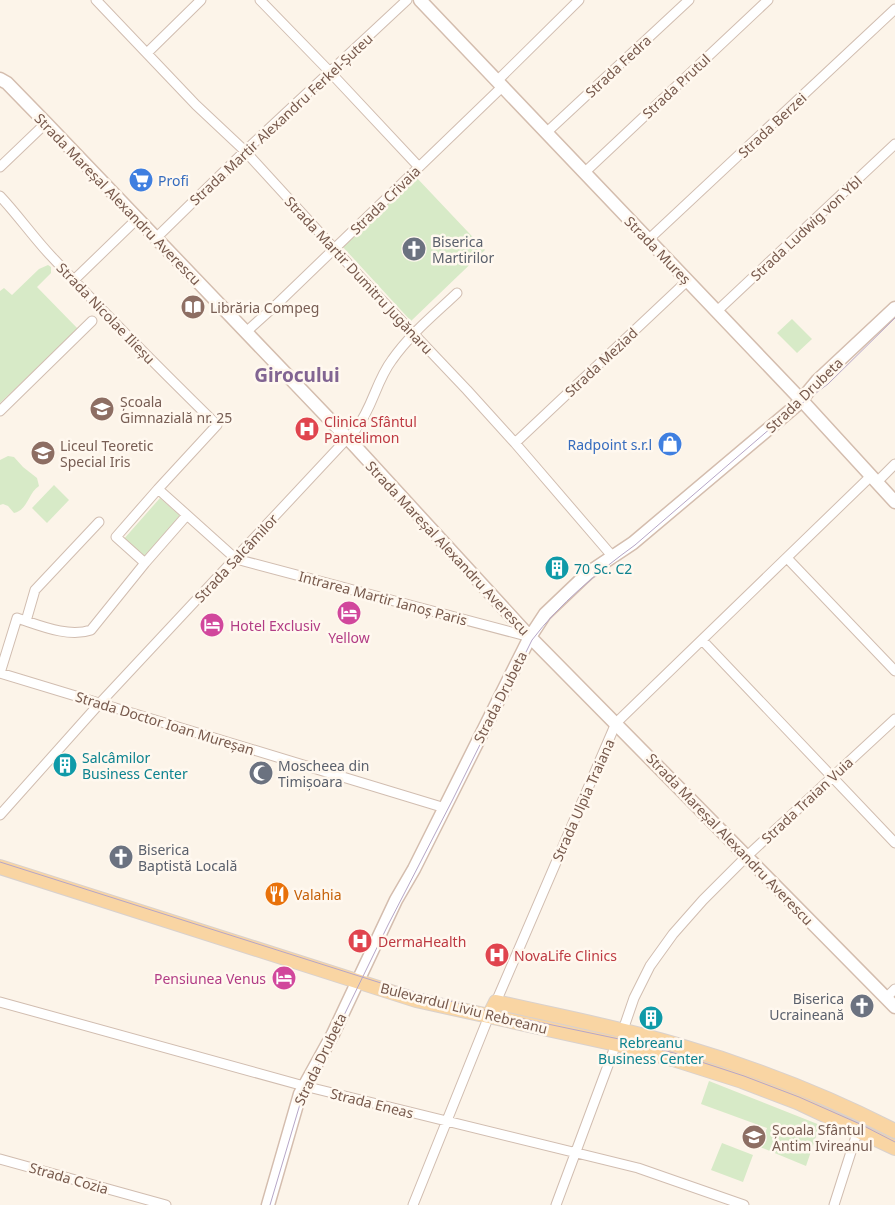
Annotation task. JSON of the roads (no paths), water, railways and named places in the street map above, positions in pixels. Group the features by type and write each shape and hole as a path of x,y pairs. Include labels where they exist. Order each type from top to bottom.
{"main road":[{"name":"Bulevardul Liviu Rebreanu","path":"0,867 416,1000 616,1044 672,1059 742,1081 797,1102 895,1148"},
{"name":"Strada Ulpia Traiana","path":"489,1016 496,1002"},
{"name":"Bulevardul Liviu Rebreanu","path":"496,1002 623,1030 677,1045 798,1087 864,1115 895,1131"}],"street":[{"name":"Strada Martir Dumitru Jugănaru","path":"96,0 196,105 245,151 515,442 613,557"},
{"path":"146,53 201,0"},
{"path":"260,0 419,167"},
{"name":"Strada Martir Alexandru Ferkel-Șuteu","path":"156,238 245,151 407,0"},
{"name":"Strada Crivaia","path":"246,332 419,167 579,0"},
{"name":"Strada Fedra","path":"547,132 689,0"},
{"name":"Strada Prutul","path":"584,172 768,0"},
{"name":"Strada Mureș","path":"423,1 801,400 895,502"},
{"name":"Strada Berzei","path":"648,240 895,9"},
{"name":"Strada Mareșal Alexandru Averescu","path":"2,78 246,332 530,637 746,857 892,998"},
{"path":"0,167 46,123"},
{"name":"Strada Ludwig von Ybl","path":"716,312 895,144"},
{"name":"Strada Nicolae Ilieșu","path":"0,196 15,212 27,230 74,280 217,426 158,489"},
{"path":"74,280 137,219"},
{"name":"Strada Meziad","path":"515,442 687,281"},
{"name":"Strada Salcâmilor","path":"0,815 100,703 347,439 365,418 391,360 414,334 457,293"},
{"name":"Strada Drubeta","path":"268,1205 300,1094 333,1034 396,900 414,869 530,637 545,614 588,573 633,544 801,400 817,381 895,308"},
{"path":"0,411 92,321"},
{"name":"Strada Ulpia Traiana","path":"496,1002 616,723 787,558 874,479 895,464"},
{"path":"145,563 116,537 158,489 236,559"},
{"path":"0,673 17,618 61,631 81,634 91,630 187,515"},
{"path":"26,621 35,590 99,522"},
{"path":"787,558 895,672"},
{"name":"Intrarea Martir Ianoș Paris","path":"236,559 530,637"},
{"path":"702,640 831,778 895,843"},
{"name":"Strada Doctor Ioan Mureșan","path":"0,673 445,808"},
{"name":"Strada Traian Vuia","path":"623,1030 634,998 650,966 673,934 746,857 895,719"},
{"name":"Strada Eneas","path":"0,1002 304,1086 638,1168 744,1205"},
{"name":"Strada Ulpia Traiana","path":"413,1205 489,1016"},
{"path":"556,1205 616,1044"},
{"path":"834,1205 858,1130"},
{"name":"Strada Cozia","path":"0,1159 166,1205"}],"tram line":[{"path":"270,1205 303,1094 331,1042 532,640 554,614 580,589 635,545 786,415 828,384 895,318"},
{"path":"0,862 384,984 500,1014 619,1039 674,1053 744,1076 799,1097 895,1142"}],"place":[{"name":"Profi","path":"141,180"},
{"name":"Biserica Martirilor","path":"414,249"},
{"name":"Librăria Compeg","path":"193,307"},
{"name":"Școala Gimnazială nr. 25","path":"102,409"},
{"name":"Clinica Sfântul Pantelimon","path":"307,429"},
{"name":"Radpoint s.r.l","path":"670,444"},
{"name":"Liceul Teoretic Special Iris","path":"43,453"},
{"name":"70 Sc. C2","path":"557,568"},
{"name":"Yellow","path":"349,613"},
{"name":"Hotel Exclusiv","path":"212,625"},
{"name":"Salcâmilor Business Center","path":"65,765"},
{"name":"Moscheea din Timișoara","path":"261,773"},
{"name":"Biserica Baptistă Locală","path":"121,857"},
{"name":"Valahia","path":"277,894"},
{"name":"DermaHealth","path":"360,941"},
{"name":"NovaLife Clinics","path":"497,955"},
{"name":"Pensiunea Venus","path":"284,978"},
{"name":"Biserica Ucraineană","path":"862,1006"},
{"name":"Rebreanu Business Center","path":"651,1018"},
{"name":"Școala Sfântul Antim Ivireanul","path":"754,1137"}],"district":[{"name":"Girocului","path":"297,375"}]}
